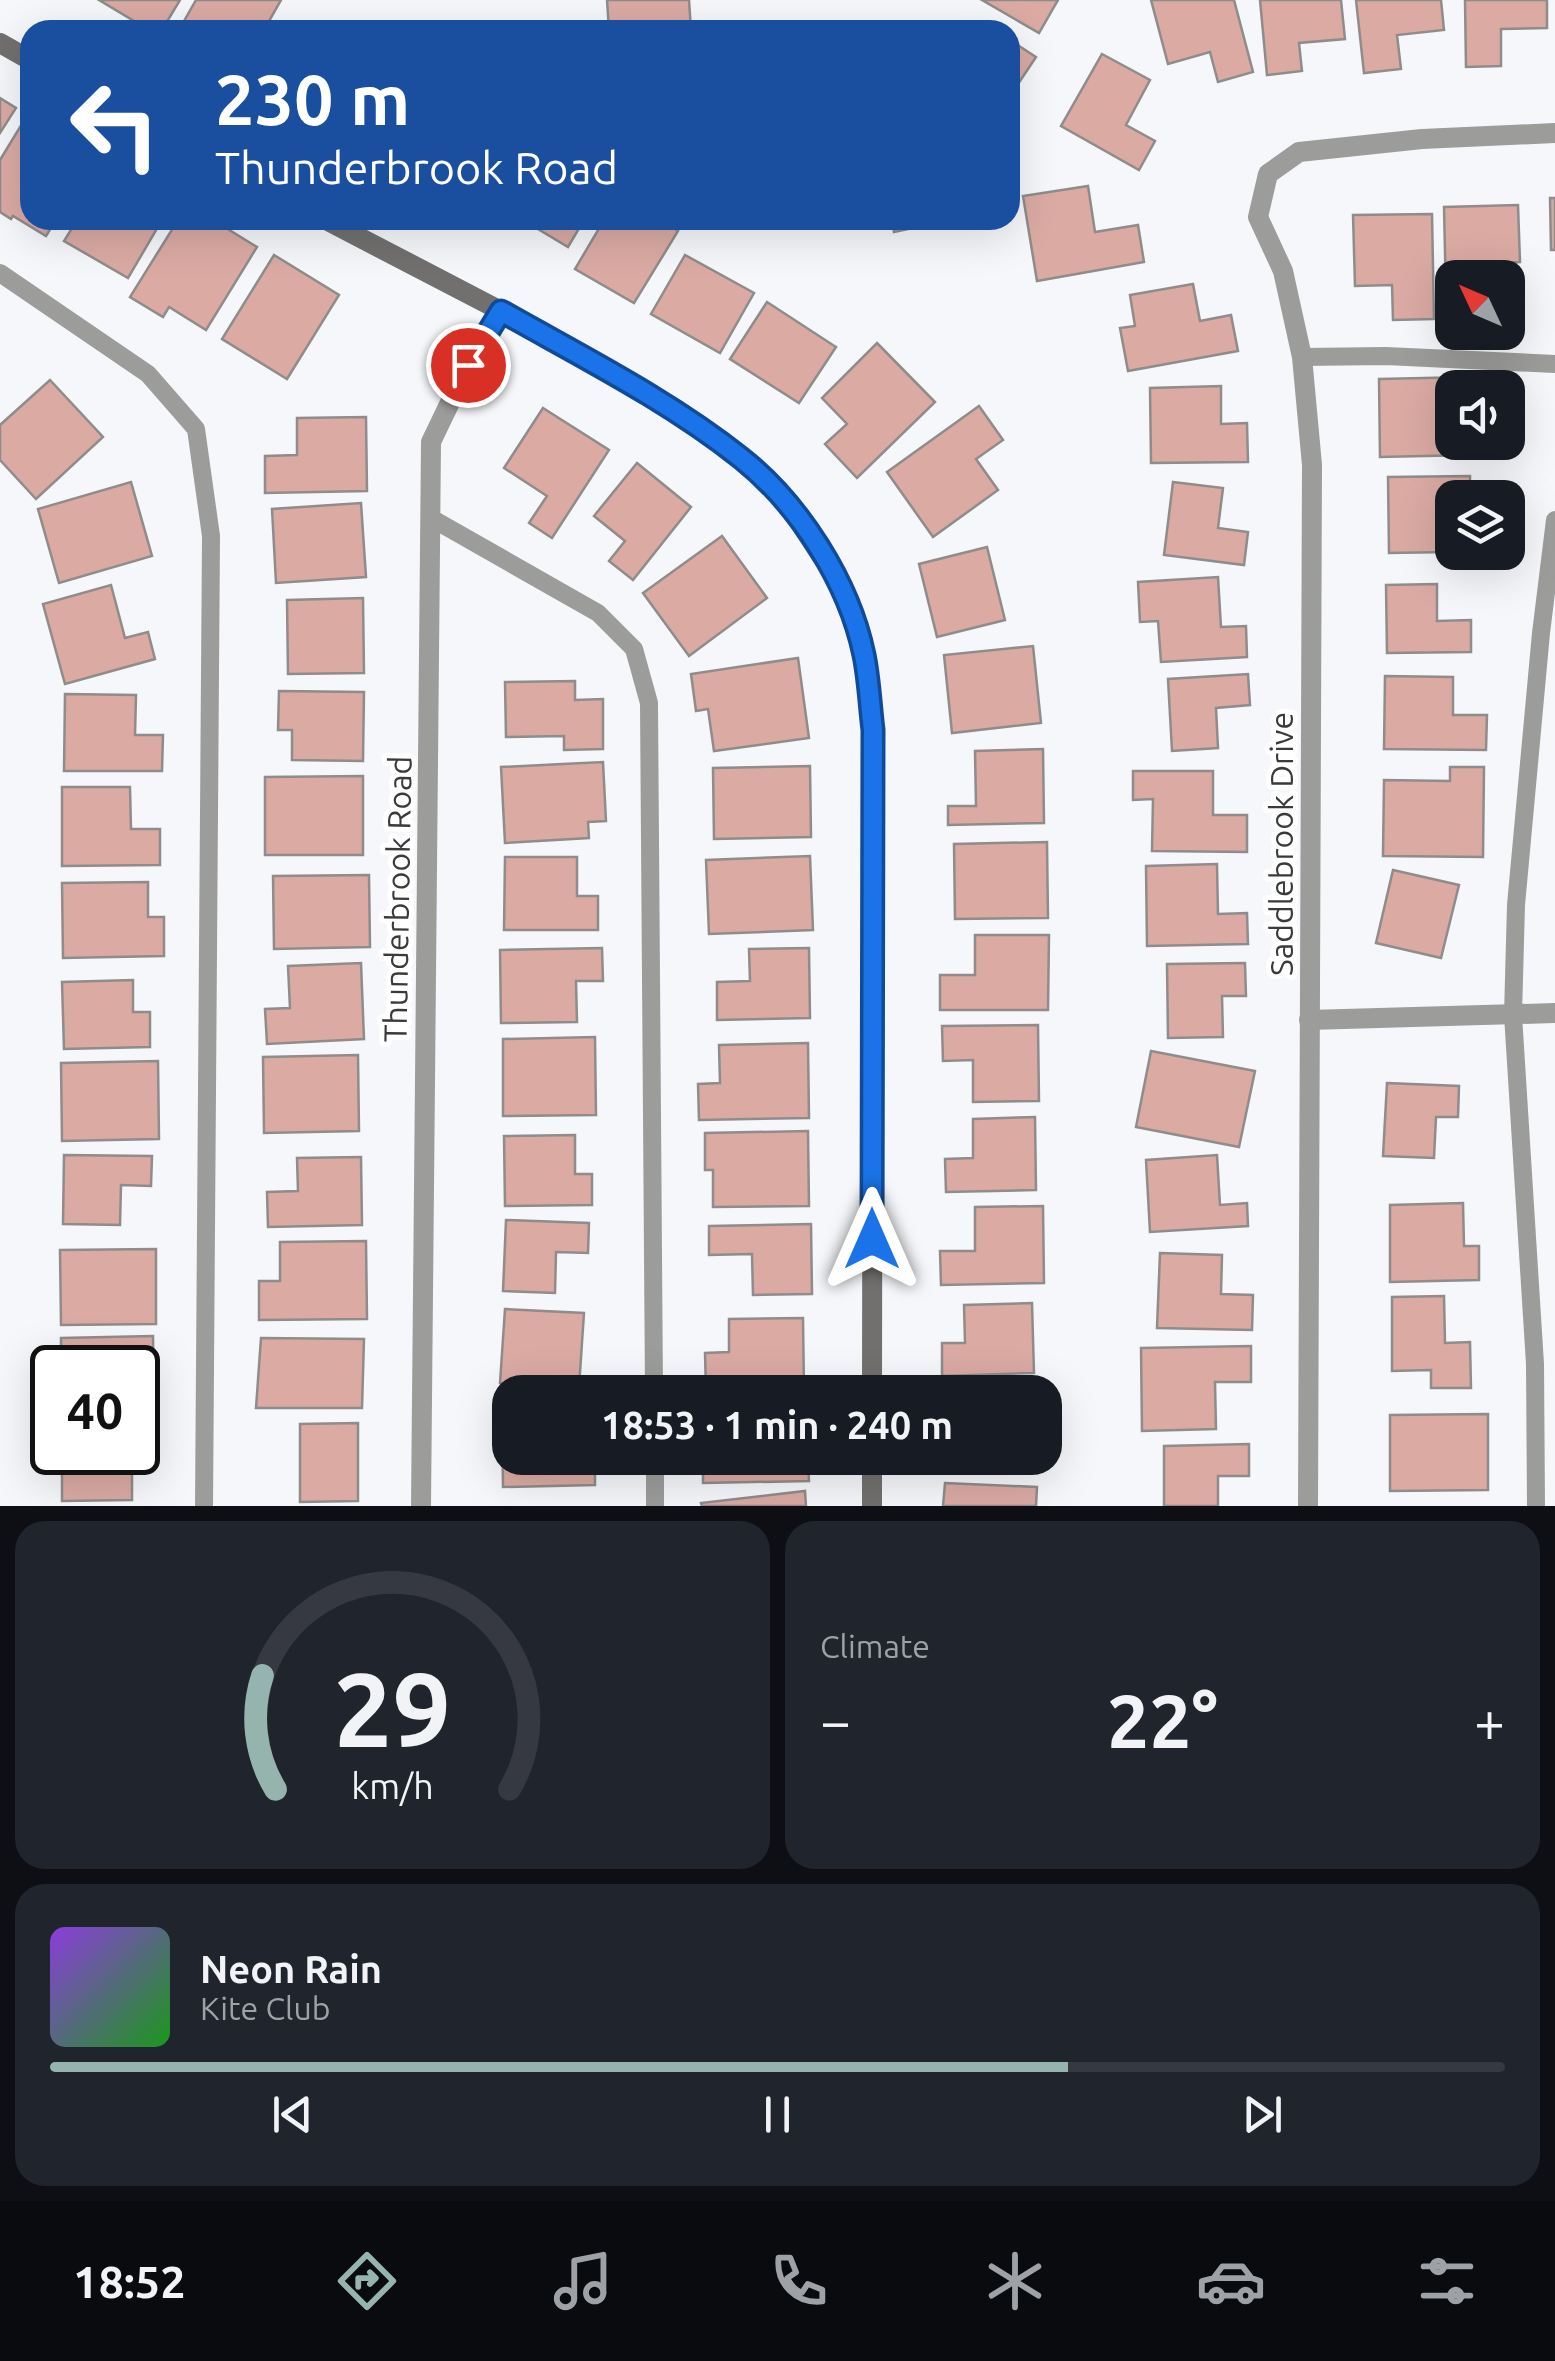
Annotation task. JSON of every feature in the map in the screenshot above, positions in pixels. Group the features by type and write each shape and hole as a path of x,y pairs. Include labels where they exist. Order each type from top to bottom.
{"street":[{"name":"Saddlebrook Drive","path":"1308,1506 1312,465 1302,357 1283,271 1258,216 1262,192 1268,174 1299,152 1422,139 1555,133"},
{"path":"345,230 501,311 674,411 744,460 788,505 841,586 864,653 873,730 872,1375"},
{"name":"Thunderbrook Road","path":"420,1506 431,442 468,365 501,311"},
{"path":"1310,1020 1555,1013"},
{"path":"872,1475 872,1506"}],"lane":[{"path":"0,273 148,374 196,429 211,536 204,1506"},
{"path":"1302,357 1386,356 1555,364"},
{"path":"431,518 598,612 634,650 650,703 654,1375"},
{"path":"1536,1506 1535,1364 1513,1014 1516,905 1540,633 1555,520"},
{"path":"655,1475 655,1506"}],"building":[{"path":"99,0 180,0 168,20 132,20"},
{"path":"196,0 281,0 270,20 185,20"},
{"path":"607,0 689,0 690,20 608,20"},
{"path":"982,0 1058,0 1039,33"},
{"path":"1151,0 1234,0 1253,72 1218,82 1210,52 1168,64"},
{"path":"1260,0 1341,0 1345,39 1299,43 1302,71 1267,75"},
{"path":"1356,0 1441,0 1444,30 1397,35 1401,69 1364,73"},
{"path":"1465,0 1547,0 1547,28 1501,29 1501,66 1466,67"},
{"path":"1020,47 1036,57 1020,81"},
{"path":"1102,54 1150,80 1126,125 1155,141 1139,170 1061,126"},
{"path":"0,98 16,108 0,133"},
{"path":"20,127 20,220 0,212 0,160"},
{"path":"1088,186 1095,232 1138,225 1144,262 1037,281 1023,196"},
{"path":"1550,198 1555,198 1555,250 1551,250"},
{"path":"1518,205 1520,260 1445,260 1444,207"},
{"path":"1432,214 1434,319 1393,320 1392,285 1355,286 1353,215"},
{"path":"71,230 156,230 128,278 64,241"},
{"path":"172,230 229,230 257,247 206,330 169,307 163,317 130,297"},
{"path":"540,230 578,230 568,247"},
{"path":"598,230 678,231 634,303 575,269"},
{"path":"274,255 339,295 287,379 222,339"},
{"path":"685,255 754,293 720,353 651,314"},
{"path":"1193,284 1200,321 1231,315 1238,351 1128,371 1120,328 1135,326 1130,295"},
{"path":"767,302 836,347 799,403 730,359"},
{"path":"877,343 935,402 857,478 825,444 847,424 822,398"},
{"path":"1435,378 1435,456 1380,457 1379,379"},
{"path":"50,380 103,437 36,499 0,460 0,425"},
{"path":"1221,386 1221,424 1247,423 1248,462 1151,463 1150,388"},
{"path":"979,406 1003,440 976,459 998,490 933,537 887,472"},
{"path":"543,408 609,450 552,538 529,523 547,496 504,468"},
{"path":"366,417 367,491 265,493 265,456 297,455 297,418"},
{"path":"637,463 691,507 633,580 609,561 625,541 594,516"},
{"path":"1470,476 1470,480 1435,480 1435,552 1389,553 1388,477"},
{"path":"131,482 152,556 59,583 38,509"},
{"path":"1173,482 1223,488 1218,528 1248,532 1244,565 1164,555"},
{"path":"361,503 366,577 276,583 272,509"},
{"path":"722,536 767,598 689,656 643,593"},
{"path":"987,547 1005,620 937,637 919,564"},
{"path":"1218,577 1221,627 1246,626 1247,657 1161,662 1158,621 1140,622 1138,582"},
{"path":"1437,584 1437,621 1471,620 1471,652 1387,653 1386,585"},
{"path":"111,585 125,638 148,632 155,659 65,684 43,604"},
{"path":"363,598 364,673 288,674 287,600"},
{"path":"1033,646 1041,723 952,733 944,655"},
{"path":"798,658 809,738 714,751 708,709 696,711 691,674"},
{"path":"1248,674 1250,705 1216,708 1218,748 1172,751 1168,679"},
{"path":"1385,676 1453,677 1453,715 1487,715 1486,750 1384,749"},
{"path":"575,681 575,700 603,699 603,749 564,750 564,736 506,737 505,682"},
{"path":"279,691 364,692 363,761 292,760 292,730 278,730"},
{"path":"65,694 136,695 135,735 163,735 162,771 64,771"},
{"path":"1043,749 1044,823 948,825 948,806 976,806 975,751"},
{"path":"603,762 606,821 588,822 589,838 505,843 501,767"},
{"path":"810,766 811,837 714,839 713,768"},
{"path":"1450,767 1484,767 1483,857 1383,856 1384,780 1450,781"},
{"path":"1133,771 1213,771 1213,815 1247,815 1247,852 1152,851 1153,799 1133,800"},
{"path":"363,776 363,855 265,855 265,777"},
{"path":"62,787 130,787 131,829 160,829 160,865 62,866"},
{"path":"1047,842 1048,918 955,919 954,844"},
{"path":"810,856 813,930 709,934 706,860"},
{"path":"505,857 577,857 577,896 598,896 598,930 504,930"},
{"path":"1217,864 1218,914 1247,913 1248,944 1147,946 1146,866"},
{"path":"1393,870 1459,885 1441,958 1376,943"},
{"path":"369,875 370,947 274,949 273,876"},
{"path":"148,882 148,917 164,917 164,956 63,958 62,883"},
{"path":"975,935 1049,935 1048,1010 940,1010 940,975 975,975"},
{"path":"602,948 603,981 576,981 577,1022 501,1023 500,950"},
{"path":"809,948 810,1018 717,1020 717,982 750,981 749,949"},
{"path":"361,963 364,1039 267,1044 265,1009 290,1008 288,966"},
{"path":"1245,963 1246,996 1222,996 1223,1037 1168,1038 1167,964"},
{"path":"133,980 133,1012 150,1012 150,1047 64,1049 62,982"},
{"path":"1038,1025 1039,1101 973,1102 973,1060 943,1061 942,1026"},
{"path":"595,1037 596,1115 503,1116 503,1039"},
{"path":"808,1043 809,1118 699,1120 698,1084 720,1083 719,1045"},
{"path":"1151,1051 1255,1071 1239,1147 1136,1127"},
{"path":"358,1055 359,1131 264,1133 263,1057"},
{"path":"158,1061 159,1139 62,1141 61,1063"},
{"path":"1387,1083 1459,1086 1458,1117 1436,1117 1434,1158 1383,1156"},
{"path":"1035,1117 1036,1190 946,1192 945,1159 973,1158 973,1119"},
{"path":"808,1131 809,1206 713,1207 713,1170 705,1170 705,1133"},
{"path":"575,1135 575,1174 592,1174 592,1205 505,1206 504,1136"},
{"path":"64,1155 152,1156 151,1186 121,1185 120,1225 63,1224"},
{"path":"1217,1155 1220,1205 1247,1203 1248,1226 1150,1232 1146,1160"},
{"path":"361,1157 362,1225 268,1227 267,1192 298,1191 297,1158"},
{"path":"1463,1203 1464,1246 1479,1246 1479,1280 1390,1282 1390,1205"},
{"path":"1043,1206 1044,1283 941,1285 940,1251 975,1251 975,1207"},
{"path":"506,1220 589,1223 588,1253 556,1252 555,1293 503,1291"},
{"path":"811,1224 812,1294 753,1295 752,1254 709,1255 709,1226"},
{"path":"366,1241 367,1319 259,1320 259,1281 280,1281 280,1242"},
{"path":"156,1249 156,1324 61,1325 60,1250"},
{"path":"1160,1253 1222,1255 1221,1294 1253,1295 1252,1330 1157,1328"},
{"path":"1444,1296 1445,1343 1470,1342 1471,1388 1431,1388 1431,1370 1392,1371 1392,1297"},
{"path":"1032,1303 1034,1373 942,1375 942,1343 965,1343 964,1305"},
{"path":"505,1309 584,1313 580,1375 501,1375"},
{"path":"803,1318 804,1375 706,1375 705,1353 729,1352 729,1319"},
{"path":"153,1336 153,1345 61,1345 61,1338"},
{"path":"261,1338 364,1339 362,1408 256,1408"},
{"path":"1251,1346 1251,1382 1215,1382 1216,1429 1142,1431 1141,1348"},
{"path":"1488,1414 1488,1490 1390,1491 1390,1415"},
{"path":"358,1423 358,1501 300,1502 300,1424"},
{"path":"1249,1444 1249,1476 1218,1476 1218,1506 1164,1506 1164,1446"},
{"path":"62,1475 132,1475 132,1500 62,1501"},
{"path":"503,1475 595,1475 595,1485 503,1487"},
{"path":"703,1475 809,1475 809,1481 703,1483"},
{"path":"945,1483 1037,1487 1036,1506 943,1506"},
{"path":"805,1491 806,1506 701,1503"}],"route":[{"path":"468,365 501,311 674,411 744,460 788,505 841,586 864,653 873,730 872,1239"}]}
